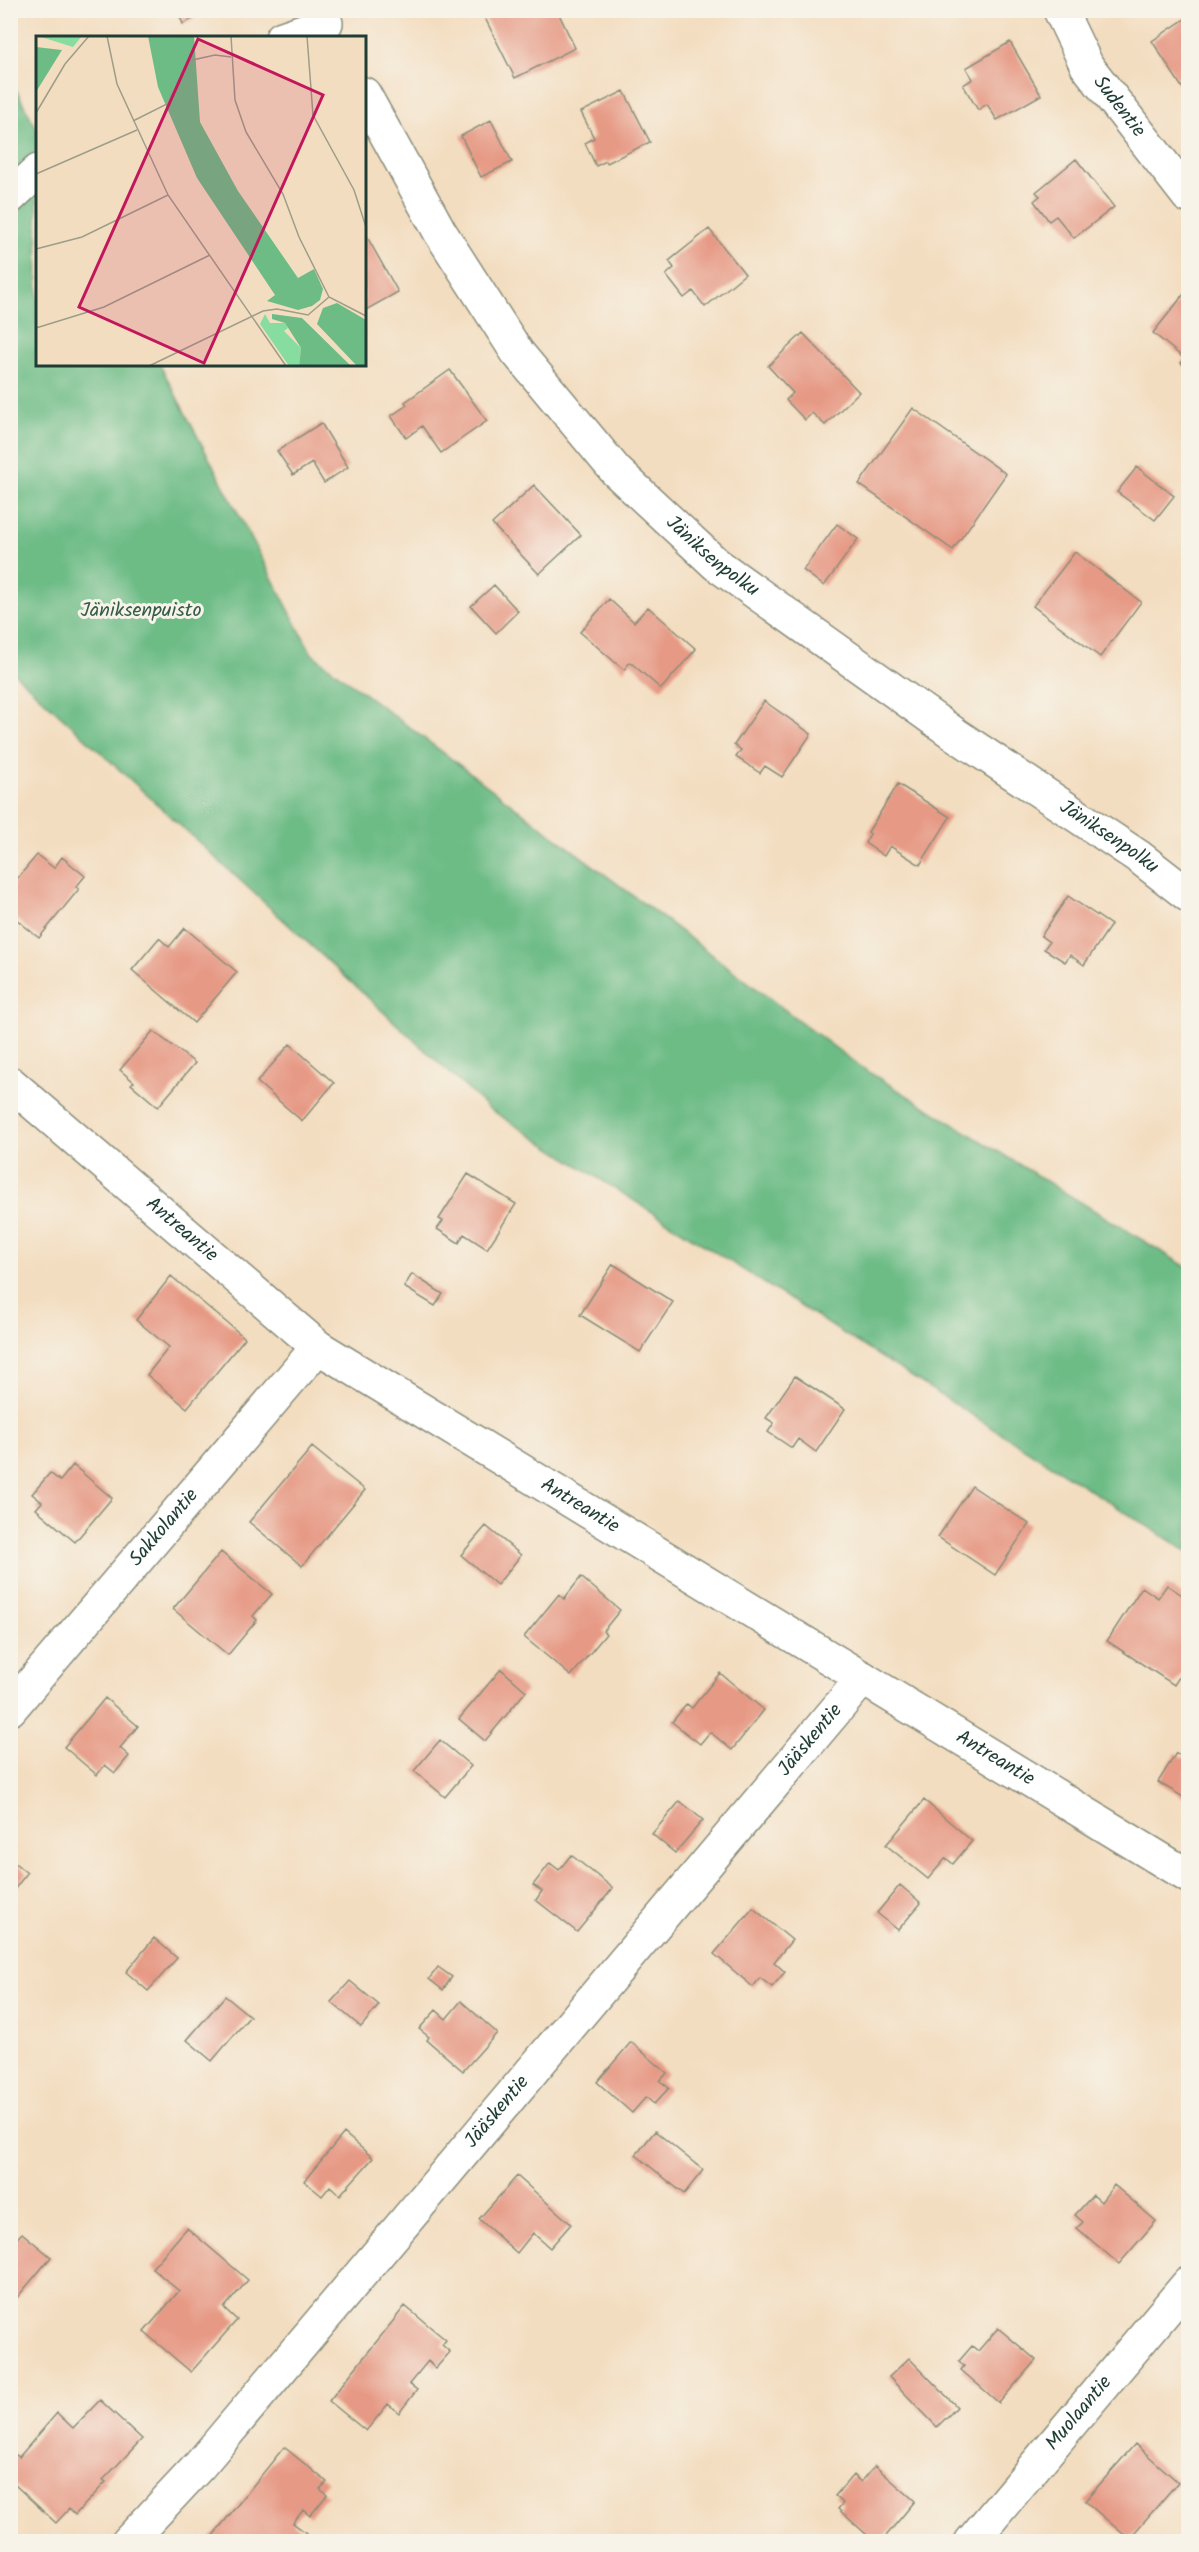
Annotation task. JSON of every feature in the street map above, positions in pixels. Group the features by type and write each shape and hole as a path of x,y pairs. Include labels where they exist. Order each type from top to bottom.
{"street":[{"name":"Sudentie","path":"1060,10 1087,66 1188,196"},
{"path":"288,36 327,24"},
{"name":"Jäniksenpolku","path":"366,98 440,232 517,352 616,471 716,564 956,735 1139,857 1188,895"},
{"path":"10,197 36,173"},
{"name":"Antreantie","path":"10,1083 318,1347 1188,1876"},
{"name":"Sakkolantie","path":"10,1709 318,1347"},
{"name":"Jääskentie","path":"128,2541 200,2465 863,1678"},
{"name":"Muolaantie","path":"971,2541 1188,2284"}],"green space":[{"name":"Jäniksenpuisto","path":"10,78 36,128 36,366 161,366 312,654 862,1068 1188,1268 1188,1552 488,1108 11,670"}],"building":[{"path":"177,10 209,10 183,24"},
{"path":"481,10 557,10 575,48 515,78"},
{"path":"1188,17 1188,86 1183,89 1152,41"},
{"path":"1010,42 1041,95 997,120 987,104 978,110 963,85 973,79 966,68"},
{"path":"624,91 650,142 596,166 585,143 594,138 581,112"},
{"path":"491,120 512,162 481,177 461,136"},
{"path":"1076,159 1114,207 1074,238 1056,216 1049,221 1034,201 1040,196 1036,192"},
{"path":"709,229 745,274 705,307 693,291 684,298 666,275 674,268 669,261"},
{"path":"366,238 398,292 366,310"},
{"path":"1188,289 1188,369 1181,363 1185,359 1153,333"},
{"path":"803,333 859,392 825,425 812,413 805,420 786,400 793,393 768,366"},
{"path":"450,370 487,421 441,453 422,426 406,438 391,416 407,405 405,402"},
{"path":"913,408 1006,474 953,550 859,484"},
{"path":"321,423 348,467 324,483 312,463 293,475 277,451"},
{"path":"1137,467 1174,496 1155,520 1117,492"},
{"path":"534,485 581,535 539,574 492,524"},
{"path":"837,524 858,539 824,586 803,570"},
{"path":"1075,552 1141,602 1100,657 1033,606"},
{"path":"494,585 518,611 496,633 471,606"},
{"path":"609,599 634,622 648,607 696,649 661,689 630,662 624,670 580,632"},
{"path":"764,701 811,734 782,777 765,766 760,773 736,757 741,750 734,745"},
{"path":"898,784 950,817 920,865 890,846 884,856 865,843 870,834 868,832"},
{"path":"37,855 54,868 62,857 85,876 76,887 79,889 39,938 10,914 10,887"},
{"path":"1068,896 1111,925 1084,965 1070,955 1065,962 1044,949 1049,942 1041,936"},
{"path":"185,928 237,972 194,1023 132,970 159,938 169,947"},
{"path":"153,1031 195,1063 158,1107 131,1084 134,1082 120,1070"},
{"path":"290,1044 334,1083 302,1121 257,1082"},
{"path":"468,1174 516,1204 487,1249 464,1234 459,1243 437,1229 443,1221 439,1219"},
{"path":"613,1264 673,1302 640,1352 580,1315"},
{"path":"412,1274 443,1294 435,1306 404,1287"},
{"path":"171,1276 245,1338 187,1408 147,1375 169,1347 136,1320"},
{"path":"795,1376 845,1409 816,1452 798,1439 792,1448 768,1432 774,1423 766,1418"},
{"path":"312,1447 365,1490 302,1566 249,1522"},
{"path":"73,1465 112,1498 75,1542 36,1509 42,1502 32,1494 50,1473 60,1481"},
{"path":"972,1486 1029,1524 995,1575 938,1537"},
{"path":"486,1526 521,1555 497,1585 461,1555"},
{"path":"221,1552 272,1594 253,1616 257,1620 228,1655 173,1609"},
{"path":"581,1577 620,1610 603,1631 606,1634 571,1676 524,1637 559,1594 564,1599"},
{"path":"1167,1585 1188,1599 1188,1663 1174,1685 1107,1641 1142,1587 1158,1598"},
{"path":"501,1669 526,1691 485,1741 459,1719"},
{"path":"720,1673 764,1710 732,1750 710,1732 700,1744 672,1722 687,1704 692,1708"},
{"path":"105,1698 138,1726 120,1748 129,1756 115,1773 105,1765 97,1775 64,1747"},
{"path":"440,1740 471,1766 445,1797 414,1771"},
{"path":"1176,1753 1188,1760 1188,1800 1158,1782"},
{"path":"924,1800 972,1841 953,1864 946,1858 928,1879 886,1845"},
{"path":"680,1801 703,1820 675,1853 652,1834"},
{"path":"571,1855 613,1888 577,1932 536,1900 542,1891 533,1885 550,1863 559,1870"},
{"path":"10,1859 27,1873 13,1891 10,1889"},
{"path":"900,1885 921,1903 898,1930 877,1913"},
{"path":"753,1908 792,1940 774,1962 785,1972 772,1987 760,1978 753,1987 714,1954"},
{"path":"154,1938 177,1958 148,1991 126,1972"},
{"path":"438,1967 452,1977 443,1990 429,1979"},
{"path":"350,1981 379,2005 361,2027 331,2002"},
{"path":"225,1996 250,2016 212,2061 187,2040"},
{"path":"461,2001 497,2033 463,2071 427,2040 429,2037 419,2029 436,2010 446,2019"},
{"path":"631,2042 667,2073 660,2081 669,2088 654,2104 646,2097 632,2113 597,2082"},
{"path":"655,2131 703,2170 684,2194 636,2155"},
{"path":"344,2133 373,2158 340,2195 330,2186 322,2196 304,2181"},
{"path":"517,2176 571,2224 550,2248 533,2233 517,2253 479,2219"},
{"path":"1114,2185 1156,2221 1119,2264 1077,2228 1083,2222 1075,2215 1093,2195 1101,2202"},
{"path":"187,2228 248,2280 224,2308 237,2320 191,2372 144,2332 179,2291 152,2268"},
{"path":"22,2233 51,2257 10,2306 10,2246"},
{"path":"405,2306 446,2340 442,2345 450,2352 436,2368 428,2361 409,2384 417,2390 399,2413 388,2404 366,2431 329,2401"},
{"path":"998,2328 1036,2360 999,2403 961,2370 964,2366 959,2361 972,2346 978,2351"},
{"path":"909,2358 957,2407 937,2427 889,2377"},
{"path":"100,2400 142,2439 103,2480 106,2482 75,2515 69,2509 56,2523 14,2484 10,2478 10,2461 16,2455 19,2457 57,2413 73,2428"},
{"path":"1135,2444 1178,2482 1129,2539 1085,2501"},
{"path":"284,2447 327,2482 320,2489 327,2495 310,2516 303,2510 293,2523 306,2533 299,2542 216,2542 211,2538"},
{"path":"875,2466 915,2501 881,2542 875,2542 838,2509 843,2503 835,2496 853,2475 861,2482"}]}
